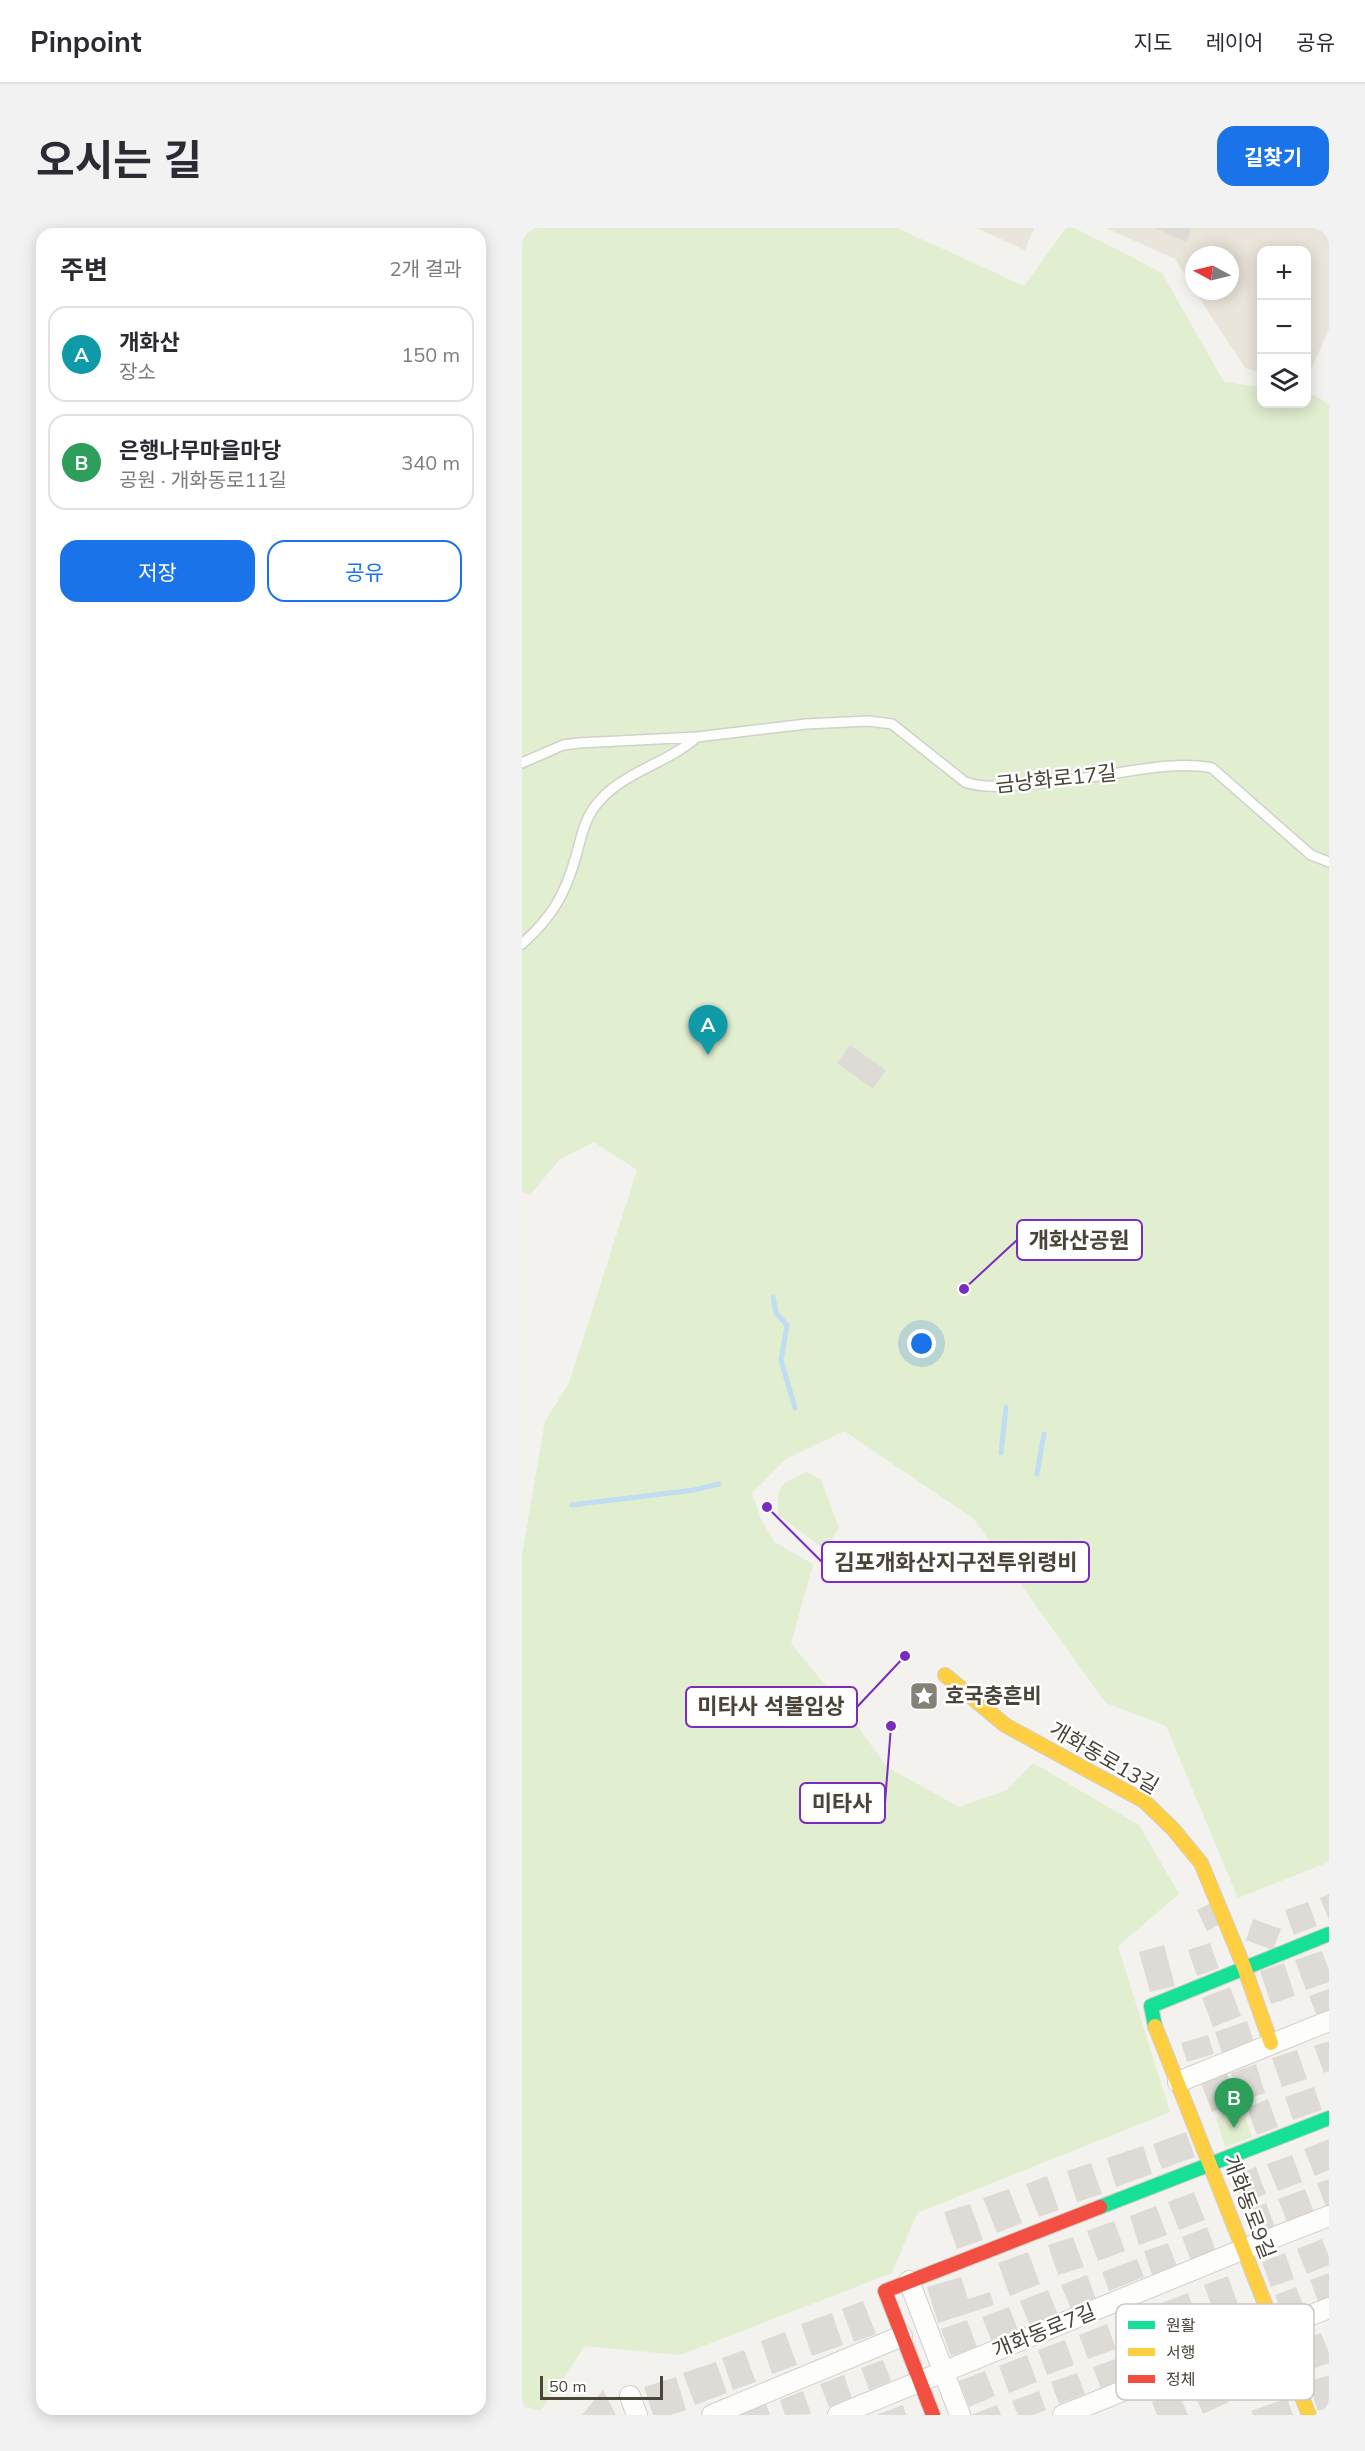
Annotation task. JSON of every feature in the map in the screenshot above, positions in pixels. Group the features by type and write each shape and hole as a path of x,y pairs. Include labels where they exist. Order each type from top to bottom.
{"street":[{"name":"개화동로13길","path":"945,1675 1005,1725 1143,1801 1173,1830 1201,1863 1244,1967 1271,2043"},
{"path":"1244,1967 1329,1934"},
{"name":"개화동로9길","path":"1244,1967 1151,2006 1152,2019 1264,2304"},
{"path":"1178,2082 1329,2021"},
{"path":"933,2415 885,2290 1329,2118"},
{"name":"개화동로7길","path":"838,2415 1329,2216"},
{"path":"909,2281 960,2415"},
{"path":"1314,2314 1329,2308"},
{"path":"712,2415 902,2336"},
{"path":"1063,2415 1116,2394"},
{"path":"630,2396 638,2415"},
{"name":"개화동로9길","path":"1303,2400 1309,2415"}],"lane":[{"name":"금낭화로17길","path":"522,763 571,744 697,737 838,722 892,724 965,782 992,787 1151,769 1202,766 1212,768 1311,855 1329,862"},
{"path":"522,944 542,925 561,898 571,874 580,835 594,807 613,787 683,750 697,737"}],"shaded area":[{"path":"976,228 1034,228 1025,250"},
{"path":"1106,228 1329,228 1329,329 1311,370 1311,246 1257,246 1257,372 1245,368 1201,300 1239,300 1239,246 1185,246 1185,275 1175,259"}],"green space":[{"path":"522,228 897,228 1024,286 1066,228 1075,228 1162,273 1224,382 1257,386 1257,408 1311,408 1311,395 1329,405 1329,1862 1238,1898 1166,1726 1106,1703 973,1518 844,1431 786,1459 752,1493 760,1517 774,1542 813,1564 791,1644 840,1702 887,1767 959,1807 1007,1790 1033,1763 1139,1825 1179,1894 1118,1946 1170,2112 917,2213 892,2273 680,2355 585,2346 541,2410 522,2407 522,1555 545,1421 569,1383 637,1170 594,1142 560,1159 530,1195 522,1191"},
{"path":"806,1472 821,1480 839,1528 825,1550 778,1515 778,1497 781,1487"},
{"path":"1242,2108 1252,2137 1225,2147 1216,2118"}],"building":[{"path":"1155,228 1192,228 1186,242"},
{"path":"850,1045 886,1070 873,1089 837,1063"},
{"path":"1329,1894 1329,1920 1320,1898"},
{"path":"1308,1902 1317,1926 1294,1935 1285,1910"},
{"path":"1211,1903 1220,1924 1207,1931 1197,1910"},
{"path":"1253,1919 1281,1929 1273,1950 1246,1940"},
{"path":"1210,1943 1219,1968 1197,1976 1188,1950"},
{"path":"1164,1945 1175,1986 1150,1992 1139,1952"},
{"path":"1322,1951 1329,1970 1329,1982 1306,1990 1295,1960"},
{"path":"1284,1963 1295,1996 1271,2004 1260,1971"},
{"path":"1230,1987 1241,2016 1213,2027 1202,1998"},
{"path":"1329,1989 1329,2012 1317,2016 1309,1996"},
{"path":"1247,2021 1254,2042 1222,2053 1215,2032"},
{"path":"1208,2035 1214,2054 1187,2062 1181,2043"},
{"path":"1329,2041 1329,2071 1324,2073 1314,2046"},
{"path":"1297,2050 1307,2079 1282,2087 1272,2058"},
{"path":"1256,2064 1265,2093 1241,2101 1231,2073"},
{"path":"1227,2074 1237,2102 1212,2112 1201,2083"},
{"path":"1314,2087 1322,2110 1293,2120 1285,2097"},
{"path":"1268,2099 1278,2127 1257,2135 1247,2108"},
{"path":"1186,2132 1195,2157 1162,2169 1153,2144"},
{"path":"1329,2139 1329,2170 1315,2176 1304,2149"},
{"path":"1143,2146 1152,2174 1116,2187 1107,2158"},
{"path":"1292,2155 1302,2182 1278,2191 1267,2164"},
{"path":"1091,2163 1102,2194 1077,2202 1067,2171"},
{"path":"1256,2167 1266,2194 1242,2203 1232,2176"},
{"path":"1047,2176 1059,2210 1039,2217 1026,2184"},
{"path":"1329,2179 1329,2206 1326,2207 1317,2183"},
{"path":"1009,2189 1022,2223 997,2233 983,2198"},
{"path":"1305,2189 1314,2212 1287,2222 1278,2199"},
{"path":"1194,2192 1205,2220 1179,2230 1168,2202"},
{"path":"1266,2203 1275,2227 1252,2235 1243,2212"},
{"path":"970,2204 983,2240 957,2249 944,2212"},
{"path":"1156,2206 1167,2235 1139,2245 1130,2216"},
{"path":"1114,2221 1125,2251 1098,2261 1087,2231"},
{"path":"1207,2227 1216,2252 1191,2261 1182,2237"},
{"path":"1073,2237 1084,2267 1058,2275 1048,2245"},
{"path":"1322,2239 1329,2257 1329,2265 1307,2274 1297,2249"},
{"path":"1168,2243 1177,2266 1152,2275 1144,2251"},
{"path":"1028,2252 1040,2284 1010,2296 998,2263"},
{"path":"1285,2253 1294,2279 1271,2287 1262,2262"},
{"path":"1137,2259 1144,2277 1109,2291 1102,2272"},
{"path":"1329,2273 1329,2297 1318,2301 1310,2280"},
{"path":"1087,2275 1096,2299 1071,2309 1061,2285"},
{"path":"1228,2276 1238,2304 1211,2304 1204,2285"},
{"path":"961,2277 968,2299 990,2292 994,2305 938,2323 927,2287"},
{"path":"1296,2287 1303,2304 1278,2304 1275,2295"},
{"path":"1048,2290 1058,2315 1030,2326 1020,2301"},
{"path":"1188,2293 1192,2304 1162,2304"},
{"path":"863,2301 876,2334 854,2342 842,2309"},
{"path":"1009,2307 1018,2330 991,2340 982,2317"},
{"path":"832,2313 843,2345 812,2356 801,2324"},
{"path":"967,2320 977,2347 951,2356 941,2329"},
{"path":"1107,2324 1116,2349 1088,2359 1079,2335"},
{"path":"785,2332 797,2365 772,2374 761,2341"},
{"path":"1321,2333 1329,2353 1329,2363 1314,2368 1314,2336"},
{"path":"1065,2340 1074,2365 1047,2375 1038,2350"},
{"path":"744,2350 756,2382 733,2390 722,2358"},
{"path":"1027,2355 1037,2382 1009,2393 999,2366"},
{"path":"1116,2359 1116,2383 1101,2389 1093,2367"},
{"path":"883,2360 891,2381 869,2390 861,2368"},
{"path":"716,2362 727,2393 695,2405 683,2373"},
{"path":"985,2371 995,2396 969,2407 959,2381"},
{"path":"1077,2373 1085,2394 1059,2404 1051,2382"},
{"path":"844,2375 852,2398 829,2407 820,2384"},
{"path":"1329,2375 1329,2408 1318,2411 1314,2399 1314,2380"},
{"path":"676,2377 686,2410 671,2415 653,2415 644,2387"},
{"path":"603,2390 616,2415 582,2415"},
{"path":"803,2391 811,2414 785,2415 780,2400"},
{"path":"1039,2391 1046,2410 1033,2415 1018,2415 1012,2401"},
{"path":"1181,2400 1188,2415 1157,2415 1152,2402"},
{"path":"1197,2400 1228,2400 1229,2402 1203,2414"},
{"path":"1288,2400 1293,2415 1253,2415 1251,2411"},
{"path":"766,2404 770,2415 737,2415"},
{"path":"903,2405 906,2415 876,2415"},
{"path":"997,2405 1001,2415 971,2415"}],"waterway":[{"path":"773,1297 776,1313 787,1325 781,1360 795,1408"},
{"path":"1001,1453 1006,1407"},
{"path":"1037,1474 1044,1434"},
{"path":"572,1505 694,1490 719,1484"}],"traffic: fast":[{"path":"1155,2026 1151,2006 1329,1934"},
{"path":"1100,2207 1329,2118"}],"traffic: slow":[{"path":"945,1675 1005,1725 1144,1801 1173,1829 1201,1863 1244,1967 1271,2043"},
{"path":"1155,2026 1265,2304"},
{"path":"1303,2400 1309,2415"}],"traffic: jam":[{"path":"933,2415 885,2291 1100,2207"}],"place":[{"name":"개화산","path":"708,1055"},
{"name":"개화산공원","path":"964,1289"},
{"name":"김포개화산지구전투위령비","path":"767,1507"},
{"name":"미타사 석불입상","path":"905,1656"},
{"name":"호국충흔비","path":"924,1696"},
{"name":"미타사","path":"891,1726"},
{"name":"은행나무마을마당","path":"1234,2128"}]}
